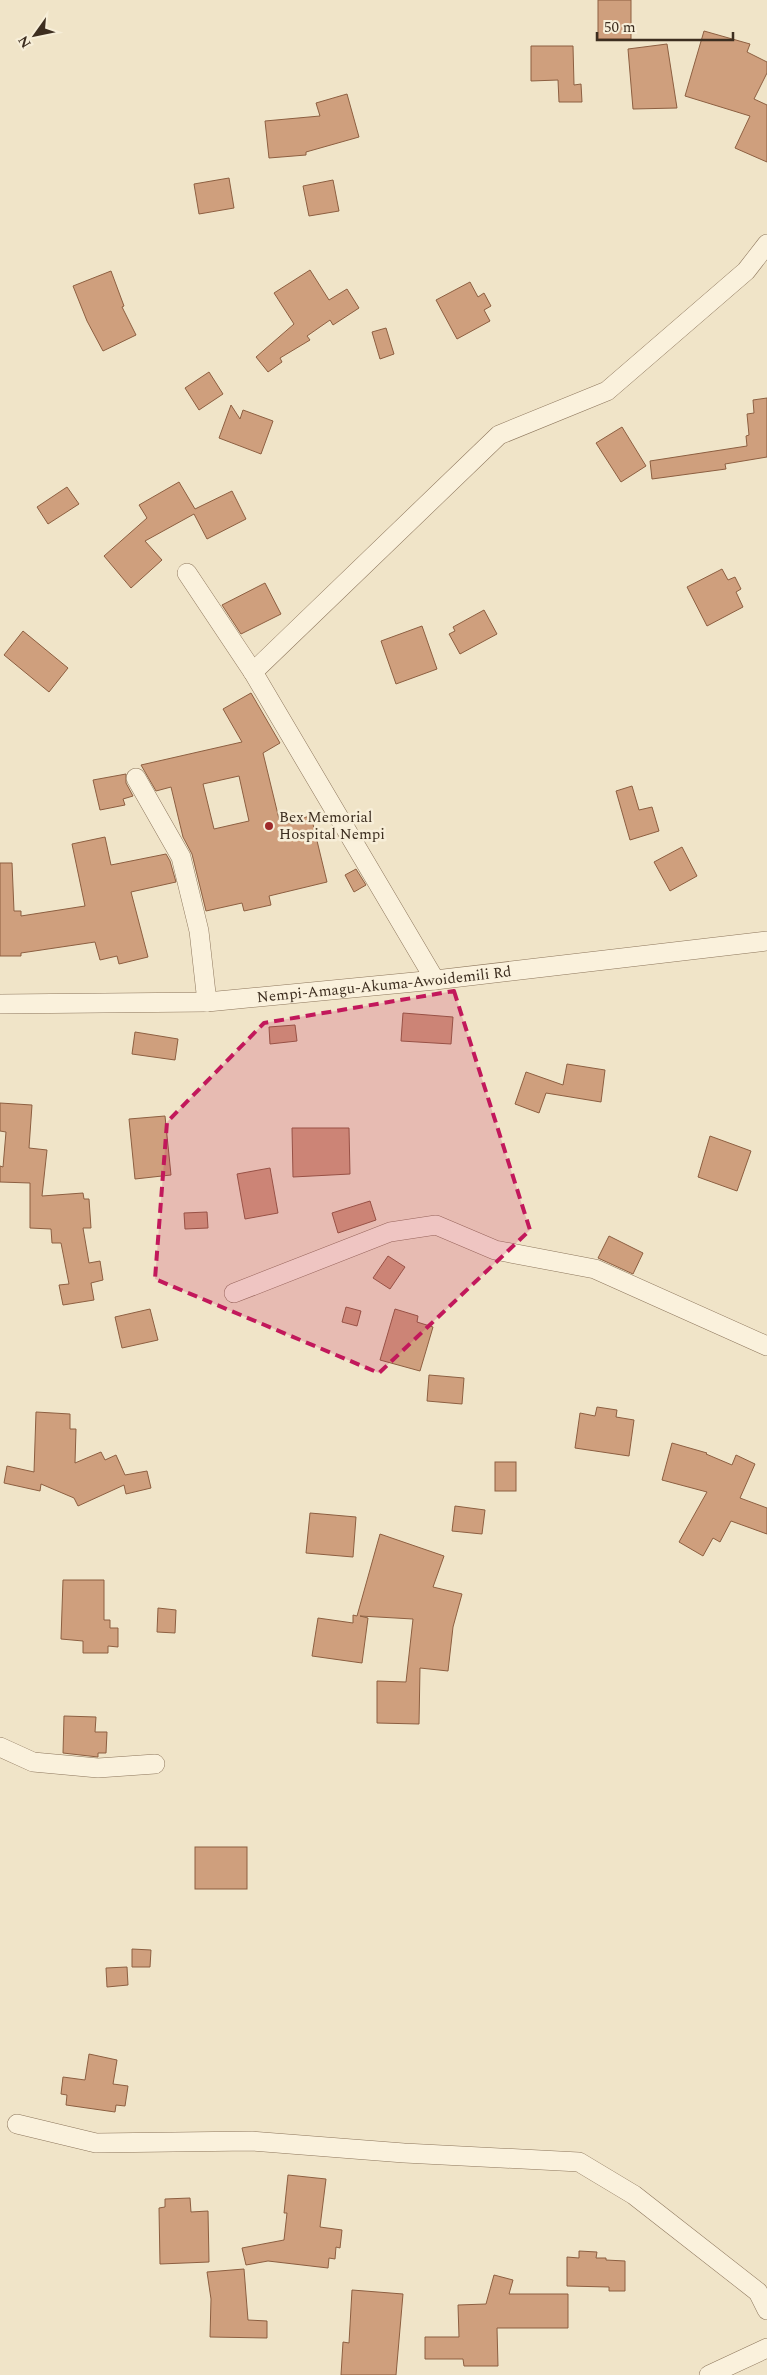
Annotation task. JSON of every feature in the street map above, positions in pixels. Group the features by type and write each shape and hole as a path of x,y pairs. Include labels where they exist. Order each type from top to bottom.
{"street":[{"path":"253,672 499,434 607,391 746,271 767,244"},
{"path":"187,572 253,672 435,980"},
{"path":"136,778 181,857 199,931 207,1002"},
{"name":"Nempi-Amagu-Akuma-Awoidemili Rd","path":"0,1004 207,1002 435,980 767,941"},
{"path":"234,1292 390,1232 436,1225 495,1250 595,1269 767,1346"},
{"path":"0,1747 32,1762 98,1768 155,1764"},
{"path":"17,2124 96,2143 252,2141 404,2153 579,2162 634,2195 758,2292 767,2310"},
{"path":"709,2375 767,2348"}],"highlighted area":[{"path":"454,991 530,1230 379,1373 155,1279 167,1122 264,1023"}],"building":[{"path":"598,0 631,0 631,39 598,39"},
{"path":"704,31 750,44 747,52 767,62 767,73 754,99 767,105 767,162 735,148 750,116 685,96"},
{"path":"667,44 677,108 633,109 628,49"},
{"path":"531,46 573,46 574,85 581,84 582,102 559,102 558,80 531,81"},
{"path":"347,94 359,137 306,152 306,155 269,158 265,121 320,116 316,103"},
{"path":"229,178 234,208 199,214 194,184"},
{"path":"333,180 339,211 309,216 303,186"},
{"path":"310,270 329,300 347,289 359,308 333,325 330,320 307,336 310,340 280,358 282,362 268,372 256,357 294,324 274,293"},
{"path":"111,271 124,306 122,307 136,335 103,351 87,321 73,286"},
{"path":"470,282 478,297 484,293 491,306 484,310 490,321 457,339 436,300"},
{"path":"386,328 394,354 380,359 372,332"},
{"path":"209,372 223,394 199,410 185,388"},
{"path":"767,398 767,457 725,464 726,469 652,479 650,461 747,446 746,436 749,435 747,414 754,413 753,400"},
{"path":"231,405 240,419 243,410 273,421 261,454 219,438"},
{"path":"622,427 646,466 621,482 596,443"},
{"path":"179,482 195,509 232,491 246,519 207,539 194,514 145,541 162,560 131,588 104,556 147,518 139,505"},
{"path":"67,487 79,504 48,524 37,507"},
{"path":"722,569 728,580 735,577 741,589 736,592 743,607 707,626 687,587"},
{"path":"265,583 281,614 241,634 222,605"},
{"path":"484,610 497,634 460,654 449,634 455,631 453,627"},
{"path":"422,626 437,669 396,684 381,641"},
{"path":"23,631 68,668 49,692 4,655"},
{"name":"Bex Memorial Hospital Nempi","path":"251,693 280,743 263,753 280,823 311,816 327,882 269,896 271,905 244,911 242,903 206,911 192,854 183,837 171,787 156,791 141,765 242,742 223,709","holes":["239,776 249,821 214,829 203,784"]},
{"path":"126,774 126,783 133,796 123,799 125,805 100,810 93,780"},
{"path":"632,786 639,810 652,807 659,831 630,840 616,791"},
{"path":"105,837 111,865 166,854 170,861 176,882 131,892 148,957 119,964 117,956 100,960 95,942 21,953 21,956 0,956 0,863 12,863 14,911 21,911 21,916 85,906 72,844"},
{"path":"682,847 697,876 670,891 654,862"},
{"path":"356,869 366,885 354,892 345,875"},
{"path":"403,1013 453,1017 451,1044 401,1041"},
{"path":"295,1025 297,1041 270,1044 269,1027"},
{"path":"135,1032 178,1039 175,1060 132,1054"},
{"path":"567,1064 605,1070 601,1102 546,1093 539,1113 515,1104 526,1072 563,1085"},
{"path":"0,1103 32,1105 29,1148 47,1150 42,1196 83,1193 84,1199 89,1199 91,1228 83,1228 89,1263 100,1261 103,1280 91,1283 94,1300 63,1305 59,1285 69,1284 61,1243 52,1243 51,1229 30,1228 30,1183 0,1182 0,1166 3,1167 6,1132 0,1131"},
{"path":"165,1116 171,1175 135,1179 129,1119"},
{"path":"292,1128 349,1128 350,1174 293,1177"},
{"path":"710,1136 751,1151 737,1191 698,1177"},
{"path":"270,1168 278,1213 245,1219 237,1174"},
{"path":"370,1201 376,1220 338,1233 332,1213"},
{"path":"207,1212 208,1228 185,1229 184,1213"},
{"path":"609,1236 643,1253 633,1274 598,1258"},
{"path":"388,1256 405,1267 390,1289 373,1278"},
{"path":"346,1307 361,1311 357,1326 342,1322"},
{"path":"150,1309 158,1340 122,1348 115,1317"},
{"path":"395,1309 418,1316 417,1322 433,1327 420,1371 380,1360"},
{"path":"429,1375 464,1378 462,1404 427,1401"},
{"path":"597,1407 617,1410 616,1417 634,1420 629,1456 575,1448 580,1413 595,1416"},
{"path":"36,1412 70,1414 70,1429 76,1429 75,1463 101,1452 105,1460 116,1455 125,1475 147,1471 151,1488 126,1494 124,1485 78,1506 74,1498 41,1484 40,1491 4,1483 7,1466 34,1472"},
{"path":"672,1443 707,1453 732,1465 736,1455 755,1464 740,1498 767,1508 767,1534 731,1521 720,1542 713,1538 703,1556 679,1542 707,1492 662,1480"},
{"path":"495,1462 516,1462 516,1491 495,1491"},
{"path":"455,1506 485,1510 482,1534 452,1531"},
{"path":"310,1513 356,1517 353,1557 306,1553"},
{"path":"380,1534 444,1556 433,1587 462,1594 453,1627 448,1671 420,1668 419,1724 377,1723 377,1681 406,1682 413,1619 360,1616 368,1618 362,1663 312,1656 318,1618 353,1623 353,1615 357,1616"},
{"path":"63,1580 104,1580 104,1620 110,1620 110,1628 118,1628 118,1647 108,1646 108,1653 83,1653 83,1641 61,1639"},
{"path":"158,1608 176,1610 175,1633 157,1632"},
{"path":"64,1716 96,1717 95,1732 107,1732 106,1753 98,1753 98,1757 63,1753"},
{"path":"195,1847 247,1847 247,1889 195,1889"},
{"path":"132,1949 151,1950 150,1967 132,1967"},
{"path":"127,1967 128,1985 107,1987 106,1968"},
{"path":"89,2054 117,2060 113,2084 128,2086 125,2106 116,2105 115,2112 66,2105 67,2095 61,2094 63,2077 85,2080"},
{"path":"288,2175 326,2179 320,2227 342,2230 340,2248 336,2247 335,2259 329,2258 328,2268 268,2261 246,2265 242,2248 284,2240 287,2213 284,2213"},
{"path":"190,2198 191,2212 208,2211 209,2262 160,2264 159,2208 165,2207 165,2199"},
{"path":"579,2251 597,2252 596,2258 625,2261 625,2291 609,2291 609,2287 567,2286 567,2257 579,2258"},
{"path":"244,2269 248,2320 267,2321 267,2338 210,2337 211,2299 207,2272"},
{"path":"494,2275 513,2280 509,2294 568,2294 568,2328 497,2328 498,2366 464,2366 463,2359 425,2359 425,2337 459,2337 458,2305 486,2304"},
{"path":"352,2290 403,2294 396,2375 341,2375 343,2342 349,2343"}],"place":[{"name":"Bex Memorial Hospital Nempi","path":"269,826"}]}
